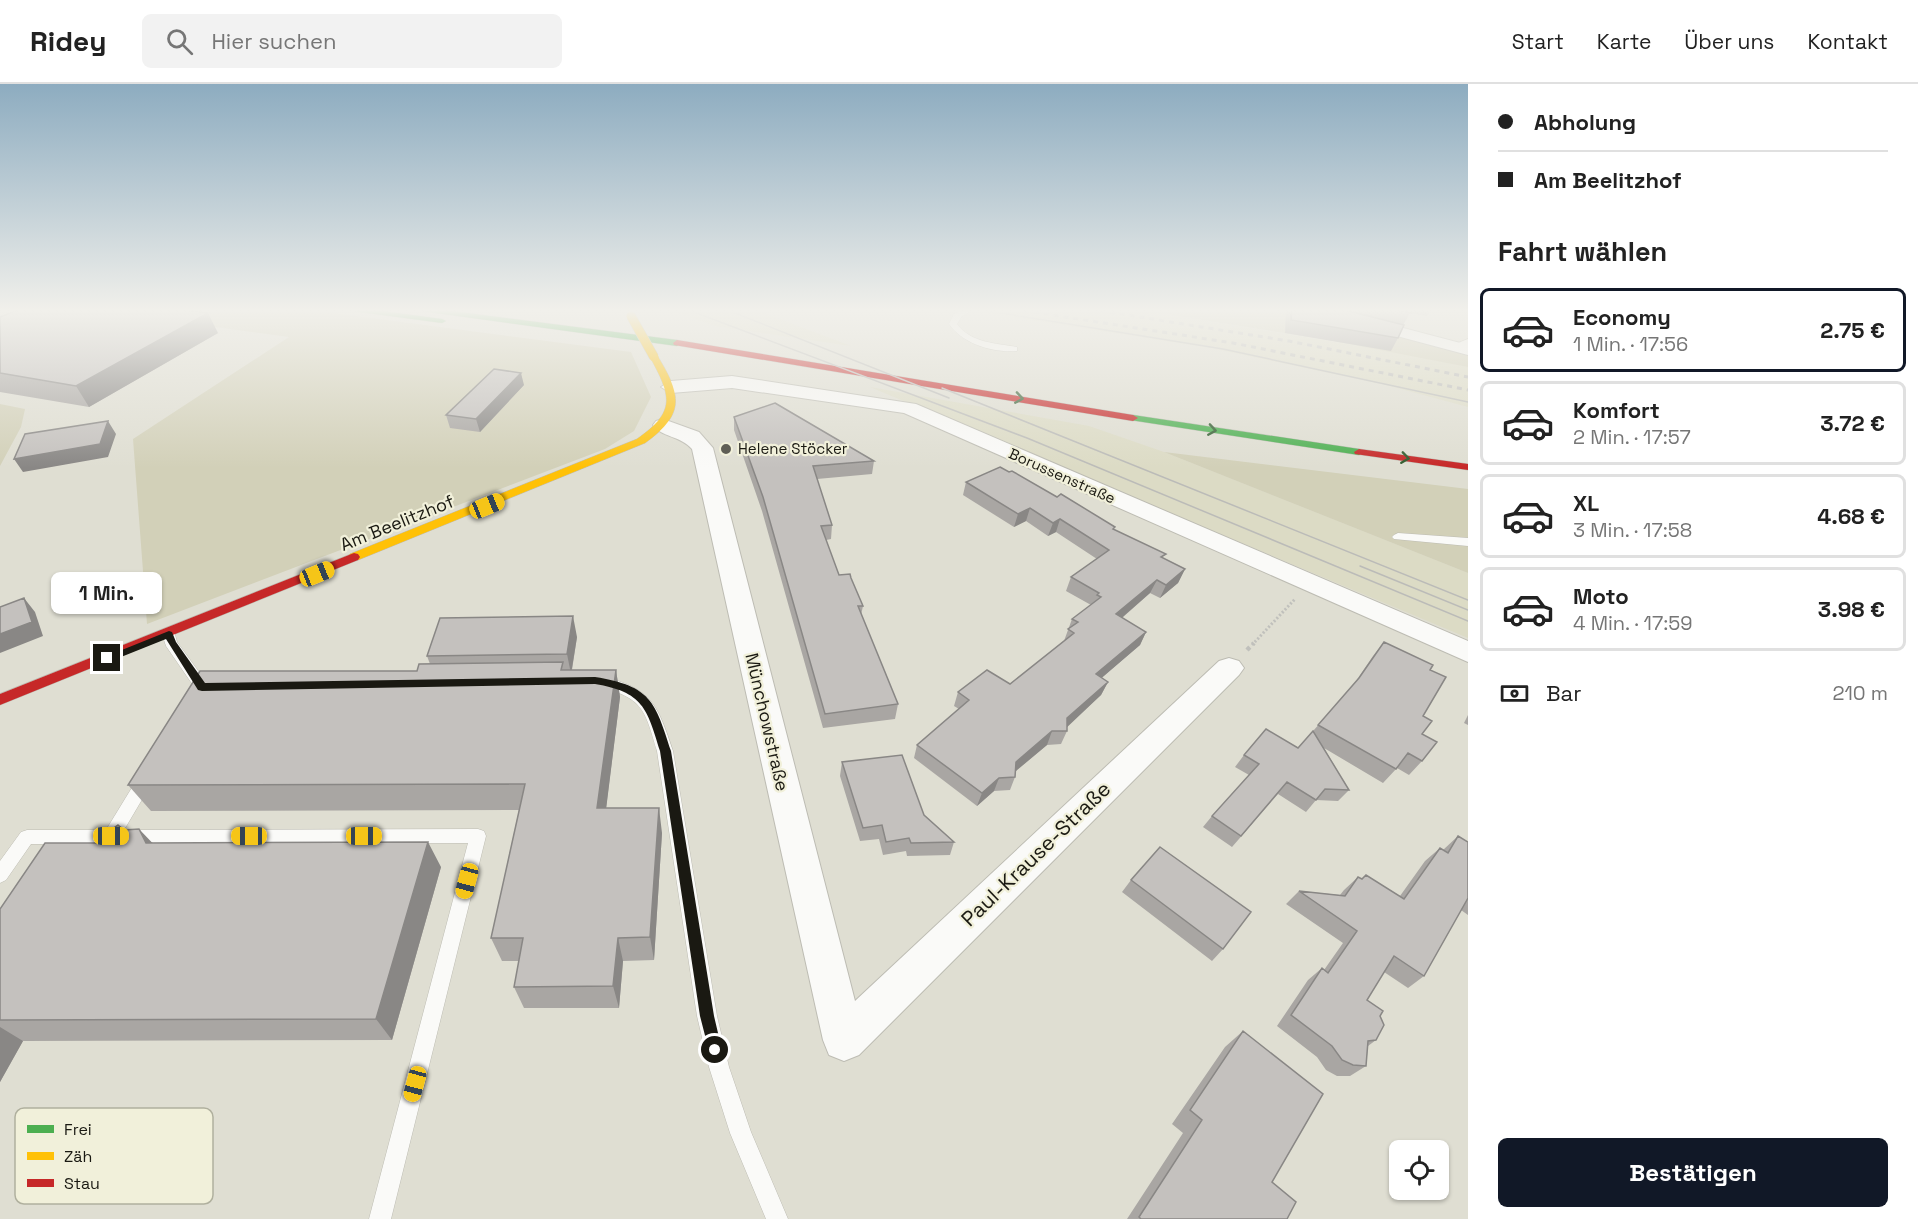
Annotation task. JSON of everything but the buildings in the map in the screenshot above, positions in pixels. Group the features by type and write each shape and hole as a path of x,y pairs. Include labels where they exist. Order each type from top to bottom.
{"main road":[{"path":"657,362 671,387 675,402 672,414 663,425"},
{"path":"795,362 1207,430 1468,467"},
{"name":"Am Beelitzhof","path":"0,700 614,454 654,434 663,425"}],"street":[{"name":"Borussenstraße","path":"671,387 732,381 909,408 1468,652"},
{"name":"Münchowstraße","path":"663,425 692,436 702,448 844,1040"},
{"name":"Paul-Krause-Straße","path":"844,1040 1229,668"}],"lane":[{"path":"1398,537 1468,542"},
{"path":"169,634 171,643 204,690"},
{"path":"583,681 618,684 639,696 653,711 665,751 707,1016 719,1067 741,1132 777,1219"},
{"path":"111,836 153,767"},
{"path":"0,875 27,837 478,836 380,1219"}],"path":[{"path":"1229,668 1310,583"}],"shaded area":[{"path":"251,362 635,362 651,397 634,431 605,449 147,624 133,439"},
{"path":"1277,362 1447,362 1468,367 1468,407 1386,385"},
{"path":"1442,362 1468,362 1468,367"},
{"path":"870,387 1089,426 1164,452 1468,573 1468,638"},
{"path":"0,404 25,409 21,427 0,466"},
{"path":"1164,452 1468,489 1468,573"}],"tram line":[{"path":"826,362 1027,438 1468,621"},
{"path":"858,362 949,398"},
{"path":"1283,362 1468,402"},
{"path":"942,388 1468,600"},
{"path":"1360,566 1468,610"}],"railway":[{"path":"1328,362 1468,390"},
{"path":"1393,362 1468,377"}],"traffic: fast":[{"path":"1133,418 1359,452"}],"traffic: slow":[{"path":"354,557 641,441 664,422 672,404 667,383 656,362"}],"traffic: jam":[{"path":"792,362 1133,418"},
{"path":"1359,452 1468,467"},
{"path":"0,700 354,557"}],"place":[{"name":"Helene Stöcker","path":"726,449"}],"route":[{"path":"107,658 169,634 171,643 202,687 595,681 618,684 639,696 653,711 665,751 707,1016 715,1050"}]}
